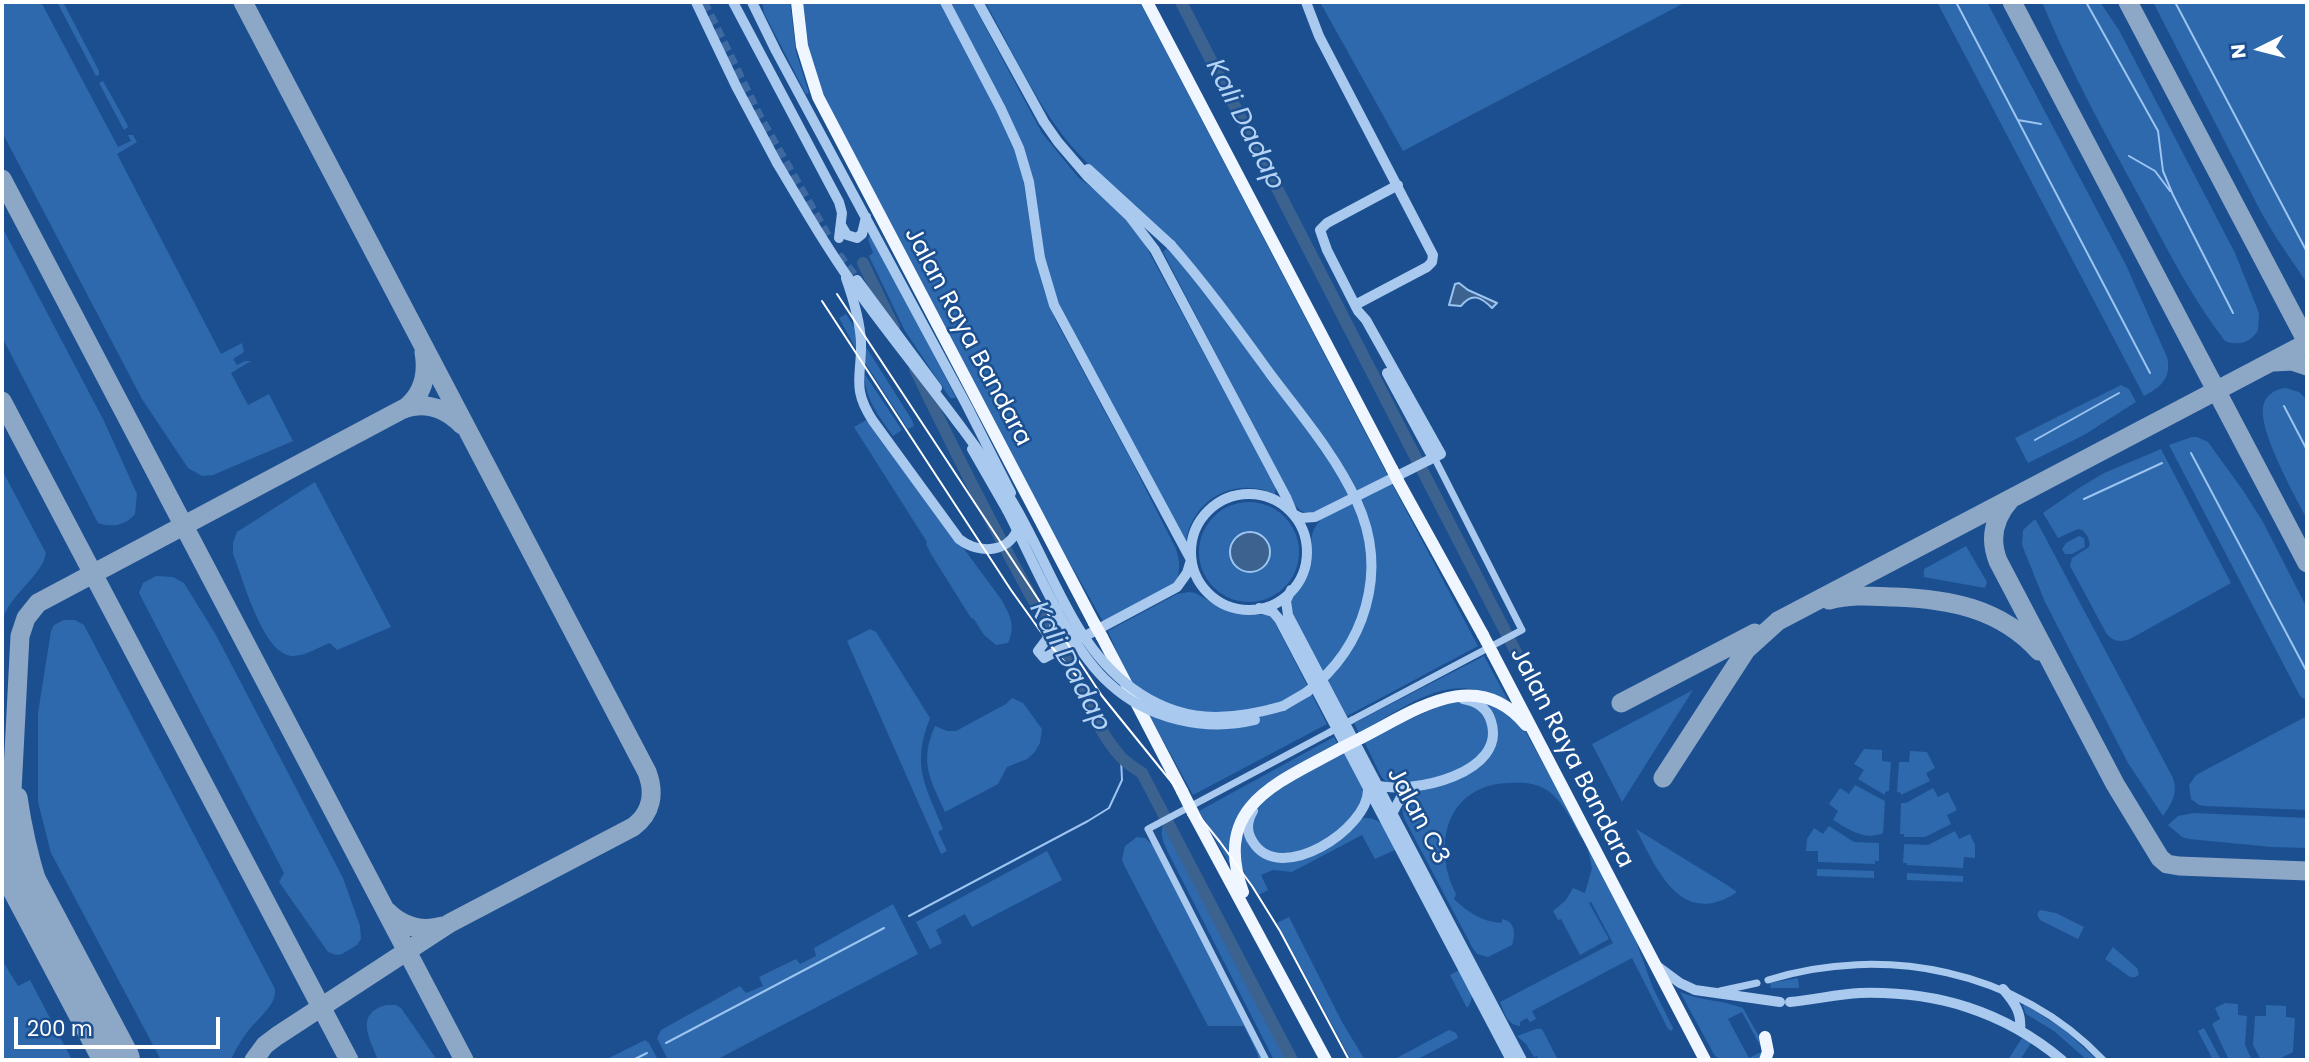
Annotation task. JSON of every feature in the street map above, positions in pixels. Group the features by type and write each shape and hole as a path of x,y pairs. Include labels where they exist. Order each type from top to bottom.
{"main road":[{"name":"Jalan Raya Bandara","path":"797,2 802,46 818,97 1193,813 1326,1060"},
{"name":"Jalan Raya Bandara","path":"1147,2 1705,1060"},
{"path":"1258,932 1239,881 1234,848 1246,813 1256,800 1279,782 1432,701 1459,695 1478,696 1507,708 1519,718 1545,755"},
{"path":"1765,1060 1768,1052 1766,1037"}],"street":[{"name":"Jalan Raya Bandara","path":"696,2 760,131 823,241 895,342 960,424 1006,491 1074,619 1097,655 1133,689 1179,711 1217,719 1245,716 1283,706 1307,692 1331,672 1359,628 1365,612 1371,565 1364,518 1351,489 1331,456 1196,275 1141,215 1068,154"},
{"path":"733,2 839,202 842,213 839,238"},
{"name":"Jalan Raya Bandara","path":"752,2 1020,510 1058,597 1057,620 1041,648 1044,657 1177,587"},
{"path":"945,2 1019,148 1029,182 1040,258 1055,305 1205,590 1215,599 1239,609 1259,608 1276,603 1291,590 1305,567 1306,529 1315,517"},
{"name":"Jalan Raya Bandara","path":"978,2 1044,122 1068,154 1130,217 1155,250 1293,514"},
{"path":"1306,2 1319,36 1430,250 1432,262 1356,308"},
{"path":"1266,1060 1148,829 1522,630 1394,379 1360,323 1356,308 1322,239 1322,227 1398,185"},
{"path":"841,224 847,234 857,238 863,232 866,217"},
{"path":"838,256 852,295 860,332 858,382 865,408 959,539 967,545 989,549 1002,547 1016,534 1020,510"},
{"path":"857,280 938,389 1007,510 1073,638 1109,684 1153,711 1192,723 1241,723 1271,715 1283,706"},
{"path":"1177,587 1187,573 1191,560 1191,544 1197,526 1211,508 1228,498 1246,494 1258,495 1276,502 1301,518 1315,517 1433,458"},
{"path":"1293,514 1305,537"},
{"path":"1177,587 1195,586 1205,590"},
{"name":"Jalan C3","path":"1291,590 1286,601 1288,615 1372,788"},
{"name":"Jalan C3","path":"1259,608 1278,616 1522,1060"},
{"path":"1279,782 1255,806 1248,823 1253,842 1268,856 1288,858 1307,853 1333,839 1355,818 1372,788 1412,788 1435,784 1461,773 1485,755 1491,745 1492,723 1480,705 1458,699 1415,710"},
{"path":"1355,818 1370,814 1388,817 1401,797 1412,788"},
{"name":"Jalan C3","path":"1388,817 1511,1060"},
{"path":"1654,963 1680,983 1706,992 1785,1002 1862,993 1929,998 1972,1007 2020,1031 2062,1060"},
{"path":"1768,980 1812,969 1843,966 1885,965 1947,972 2003,989 2057,1020 2087,1043 2103,1060"},
{"path":"1706,992 1757,983"},
{"path":"2003,989 2014,1001 2019,1012 2020,1031"}],"shaded area":[{"path":"2,2 41,2 118,147 131,141 128,135 133,135 137,142 117,154 221,354 242,343 244,352 233,359 237,365 251,361 231,373 248,405 269,394 293,441 213,475 202,476 188,468 142,399 2,132"},
{"path":"57,2 63,2 99,75 96,76"},
{"path":"762,2 790,2 796,52 809,93 806,94 764,13"},
{"path":"801,2 941,2 1008,133 1021,166 1035,258 1056,321 1131,460 1178,558 1179,570 1175,583 1104,623 1051,530 819,89 809,54"},
{"path":"948,2 972,2 1042,133 1078,177 1125,218 1143,241 1276,487 1275,494 1246,488 1218,495 1197,513 1186,541 1064,319 1045,265 1029,170"},
{"path":"985,2 1140,2 1388,476 1312,514 1301,511 1294,504 1163,252 1174,241 1098,174 1061,133 1037,97"},
{"path":"1320,2 1686,2 1403,151"},
{"path":"1937,2 1987,2 2126,265 2168,364 2164,381 2144,396"},
{"path":"2042,2 2100,2 2119,30 2235,253 2259,313 2258,330 2248,341 2225,341 2190,289 2088,102"},
{"path":"2153,2 2307,2 2307,283 2261,212"},
{"path":"103,81 127,124 128,127 124,130 99,83"},
{"path":"2,227 104,421 137,494 135,514 123,523 98,523 2,337"},
{"path":"871,234 956,398 950,398 905,331 869,256 873,253 868,239"},
{"path":"1459,283 1497,303 1492,308 1484,301 1473,298 1461,306 1449,305 1455,284"},
{"path":"846,314 857,332 856,349 839,318"},
{"path":"866,347 914,426 908,429 865,363"},
{"path":"864,373 902,430 893,436 870,399"},
{"path":"2121,385 2129,389 2136,402 2084,435 2028,463 2015,438"},
{"path":"2286,388 2299,392 2307,400 2307,519 2279,464 2263,418 2263,407 2268,396 2274,391"},
{"path":"868,419 1001,599 1011,621 1012,631 1008,643 996,645 984,635 931,554 927,542 854,427"},
{"path":"2192,437 2208,442 2242,489 2263,522 2307,608 2307,701 2300,696 2169,445"},
{"path":"2161,449 2231,583 2130,639 2116,640 2105,631 2070,566 2072,558 2089,547 2087,536 2078,529 2058,538 2043,513 2104,473"},
{"path":"2,470 46,553 39,569 11,602 2,621"},
{"path":"315,482 391,627 337,650 330,643 293,656 282,653 263,630 233,554 233,543 237,532"},
{"path":"1391,482 1478,646 1347,716 1290,609 1309,569 1312,535 1318,523 1324,517"},
{"path":"1249,502 1277,510 1291,524 1299,552 1291,580 1277,594 1249,602 1221,594 1207,580 1199,552 1207,524 1221,510"},
{"path":"2034,520 2173,778 2173,798 2163,816 2128,763 2045,602 2022,545 2023,530"},
{"path":"1250,532 1264,538 1270,552 1264,566 1250,572 1236,566 1230,552 1236,538"},
{"path":"2079,536 2084,538 2085,547 2072,554 2065,554 2062,549 2066,543"},
{"path":"1966,546 1987,582 1985,588 1924,577 1924,569"},
{"path":"156,576 173,577 184,583 216,635 343,878 360,926 361,939 357,945 342,954 328,952 279,882 284,873 139,593 143,583"},
{"path":"1189,592 1237,614 1272,617 1327,724 1193,795 1124,669 1108,631 1177,594"},
{"path":"64,620 75,620 84,625 275,989 270,1006 245,1034 231,1060 161,1060 51,853 38,802 38,713 51,631 54,625"},
{"path":"870,629 876,632 930,718 921,749 921,763 926,787 943,829 938,832 947,851 941,854 847,641"},
{"path":"1484,656 1511,706 1476,690 1445,690 1415,701 1359,733 1354,723"},
{"path":"1693,690 1622,802 1592,744"},
{"path":"1012,698 1023,703 1042,729 1040,743 1027,759 1007,767 998,784 945,812 928,770 928,750 935,726 956,731 1006,704"},
{"path":"1475,698 1489,702 1522,725 1583,837 1581,838 1558,800 1547,790 1534,784 1489,786 1471,794 1459,806 1450,820 1445,838 1445,856 1456,894 1454,899 1476,916 1501,923 1503,919 1514,929 1512,945 1488,957 1477,954 1472,947 1404,818 1403,809 1410,794 1458,777 1496,742 1493,717"},
{"path":"1452,701 1475,704 1490,724 1487,746 1458,771 1421,784 1386,782 1363,739"},
{"path":"2307,716 2307,810 2205,806 2191,799 2189,785 2196,775"},
{"path":"1334,737 1339,747 1251,798 1234,872 1199,811"},
{"path":"1864,749 1882,750 1882,761 1891,762 1889,791 1885,792 1885,795 1858,779 1864,770 1854,764"},
{"path":"1344,751 1362,783 1365,794 1352,819 1331,837 1301,851 1271,852 1260,845 1253,832 1252,822 1254,811 1260,803 1282,786"},
{"path":"1910,751 1927,752 1935,768 1926,773 1930,781 1901,795 1897,792 1899,762 1909,762"},
{"path":"1855,785 1885,801 1883,833 1864,835 1833,820 1838,811 1829,804 1840,788 1849,794"},
{"path":"1933,788 1938,797 1948,792 1957,810 1947,815 1951,824 1925,837 1904,837 1904,834 1900,834 1901,803 1906,803"},
{"path":"2194,813 2307,818 2307,848 2189,839 2182,837 2168,825 2178,816"},
{"path":"1364,818 1381,823 1395,850 1375,859 1362,835 1292,872 1273,870 1261,875 1268,890 1259,895 1242,868 1239,846 1245,823 1266,859 1275,862 1289,861"},
{"path":"1164,823 1287,1060 1274,1060 1166,849 1162,833"},
{"path":"1829,826 1854,842 1879,843 1879,861 1875,861 1875,864 1818,862 1818,851 1806,851 1807,839 1814,828 1823,834"},
{"path":"1636,829 1737,892 1717,902 1700,904 1686,899 1662,876"},
{"path":"1955,831 1959,839 1970,834 1975,845 1975,858 1964,857 1963,868 1903,863 1904,844 1928,845"},
{"path":"1137,837 1145,838 1153,845 1263,1060 1258,1060 1244,1026 1208,1026 1124,865 1122,859 1125,846"},
{"path":"1587,845 1633,933 1672,1031 1668,1029 1632,958 1532,1011 1536,1019 1530,1022 1527,1018 1520,1022 1520,1026 1516,1025 1509,1021 1505,1014 1500,1002 1613,943 1591,902 1589,903 1609,939 1580,955 1561,919 1558,920 1553,911 1566,900 1573,888 1585,893 1592,868"},
{"path":"1047,851 1062,880 972,927 965,914 936,930 942,943 930,949 916,922"},
{"path":"1817,869 1874,871 1874,878 1817,876"},
{"path":"1907,873 1963,876 1963,882 1907,880"},
{"path":"893,904 918,954 716,1060 668,1060 657,1038 661,1030 740,986 746,993 763,986 759,977 796,959 800,964 816,956 814,948"},
{"path":"2040,910 2056,913 2084,927 2078,939 2040,920 2037,914"},
{"path":"1289,917 1342,1022 1365,1060 1351,1060 1277,923"},
{"path":"2113,947 2137,968 2139,974 2136,977 2130,977 2105,959"},
{"path":"2,960 18,986 30,980 72,1060 2,1060"},
{"path":"1461,969 1472,994 1467,1008 1450,975"},
{"path":"1798,978 1799,988 1771,988 1770,983"},
{"path":"1680,992 1743,1008 1765,1047 1763,1060 1722,1060 1715,1056","holes":["1742,1012 1763,1051 1749,1058 1728,1019"]},
{"path":"2225,1003 2238,1004 2238,1015 2247,1016 2245,1045 2252,1060 2229,1060 2212,1024 2220,1019 2215,1008"},
{"path":"2024,1004 2066,1031 2097,1060 2087,1060 2054,1031 2026,1014"},
{"path":"386,1005 401,1008 437,1060 378,1060 367,1021 370,1014"},
{"path":"2266,1005 2286,1006 2286,1017 2295,1018 2293,1052 2277,1060 2261,1060 2253,1045 2255,1016 2266,1016"},
{"path":"2204,1028 2221,1060 2213,1060 2198,1031"},
{"path":"1542,1029 1558,1060 1539,1060 1517,1036"},
{"path":"1449,1030 1456,1033 1458,1038 1416,1060 1393,1060"},
{"path":"2024,1035 2033,1040 2020,1060 2008,1060"},
{"path":"645,1040 658,1060 605,1060"}],"waterway":[{"name":"Kali Dadap","path":"1181,2 1519,658"},
{"path":"1956,2 2150,373"},
{"path":"2086,2 2158,131 2163,171 2173,195"},
{"path":"2175,2 2307,252"},
{"path":"2018,120 2041,124"},
{"path":"2129,156 2155,171 2170,191"},
{"path":"2173,195 2233,313"},
{"name":"Kali Dadap","path":"863,263 894,327"},
{"name":"Kali Dadap","path":"915,369 1097,722 1121,757 1142,773 1292,1060"},
{"path":"2035,440 2119,393"},
{"path":"2284,406 2307,450"},
{"path":"2191,453 2307,672"},
{"path":"2084,499 2162,463"},
{"path":"909,916 1109,808 1122,780 1121,758"},
{"path":"666,1043 884,928"},
{"path":"633,1060 647,1053"}],"taxiway":[{"path":"243,2 647,772 651,787 648,809 633,827 450,923 277,1036 265,1045 254,1060"},
{"path":"2012,2 2307,563"},
{"path":"2128,2 2307,342"},
{"path":"2,179 464,1060"},
{"path":"1663,778 1746,650 1778,621 2307,343"},
{"path":"404,409 416,397 423,384 424,352"},
{"path":"2274,362 2292,361 2307,366"},
{"path":"2,401 349,1060"},
{"path":"2,837 11,810 20,636 26,618 38,603 403,409 420,406 435,408 449,414 462,425"},
{"path":"2010,500 2000,514 1995,529 1994,544 1998,561 2115,784 2160,858 2167,864 2179,866 2307,871"},
{"path":"1829,600 1869,596 1914,598 1954,604 2008,625 2039,651"},
{"path":"1621,703 1755,633"},
{"path":"18,797 39,890 74,978"},
{"path":"387,911 413,927 443,926"}],"runway":[{"path":"2,843 117,1060"}],"tunnel":[{"path":"703,2 759,117 827,236"},
{"path":"838,255 857,280"}],"tram line":[{"path":"837,294 1102,696 1220,842 1252,886 1280,931 1349,1060"},
{"path":"822,301 1011,590 1051,646 1084,685"}]}
